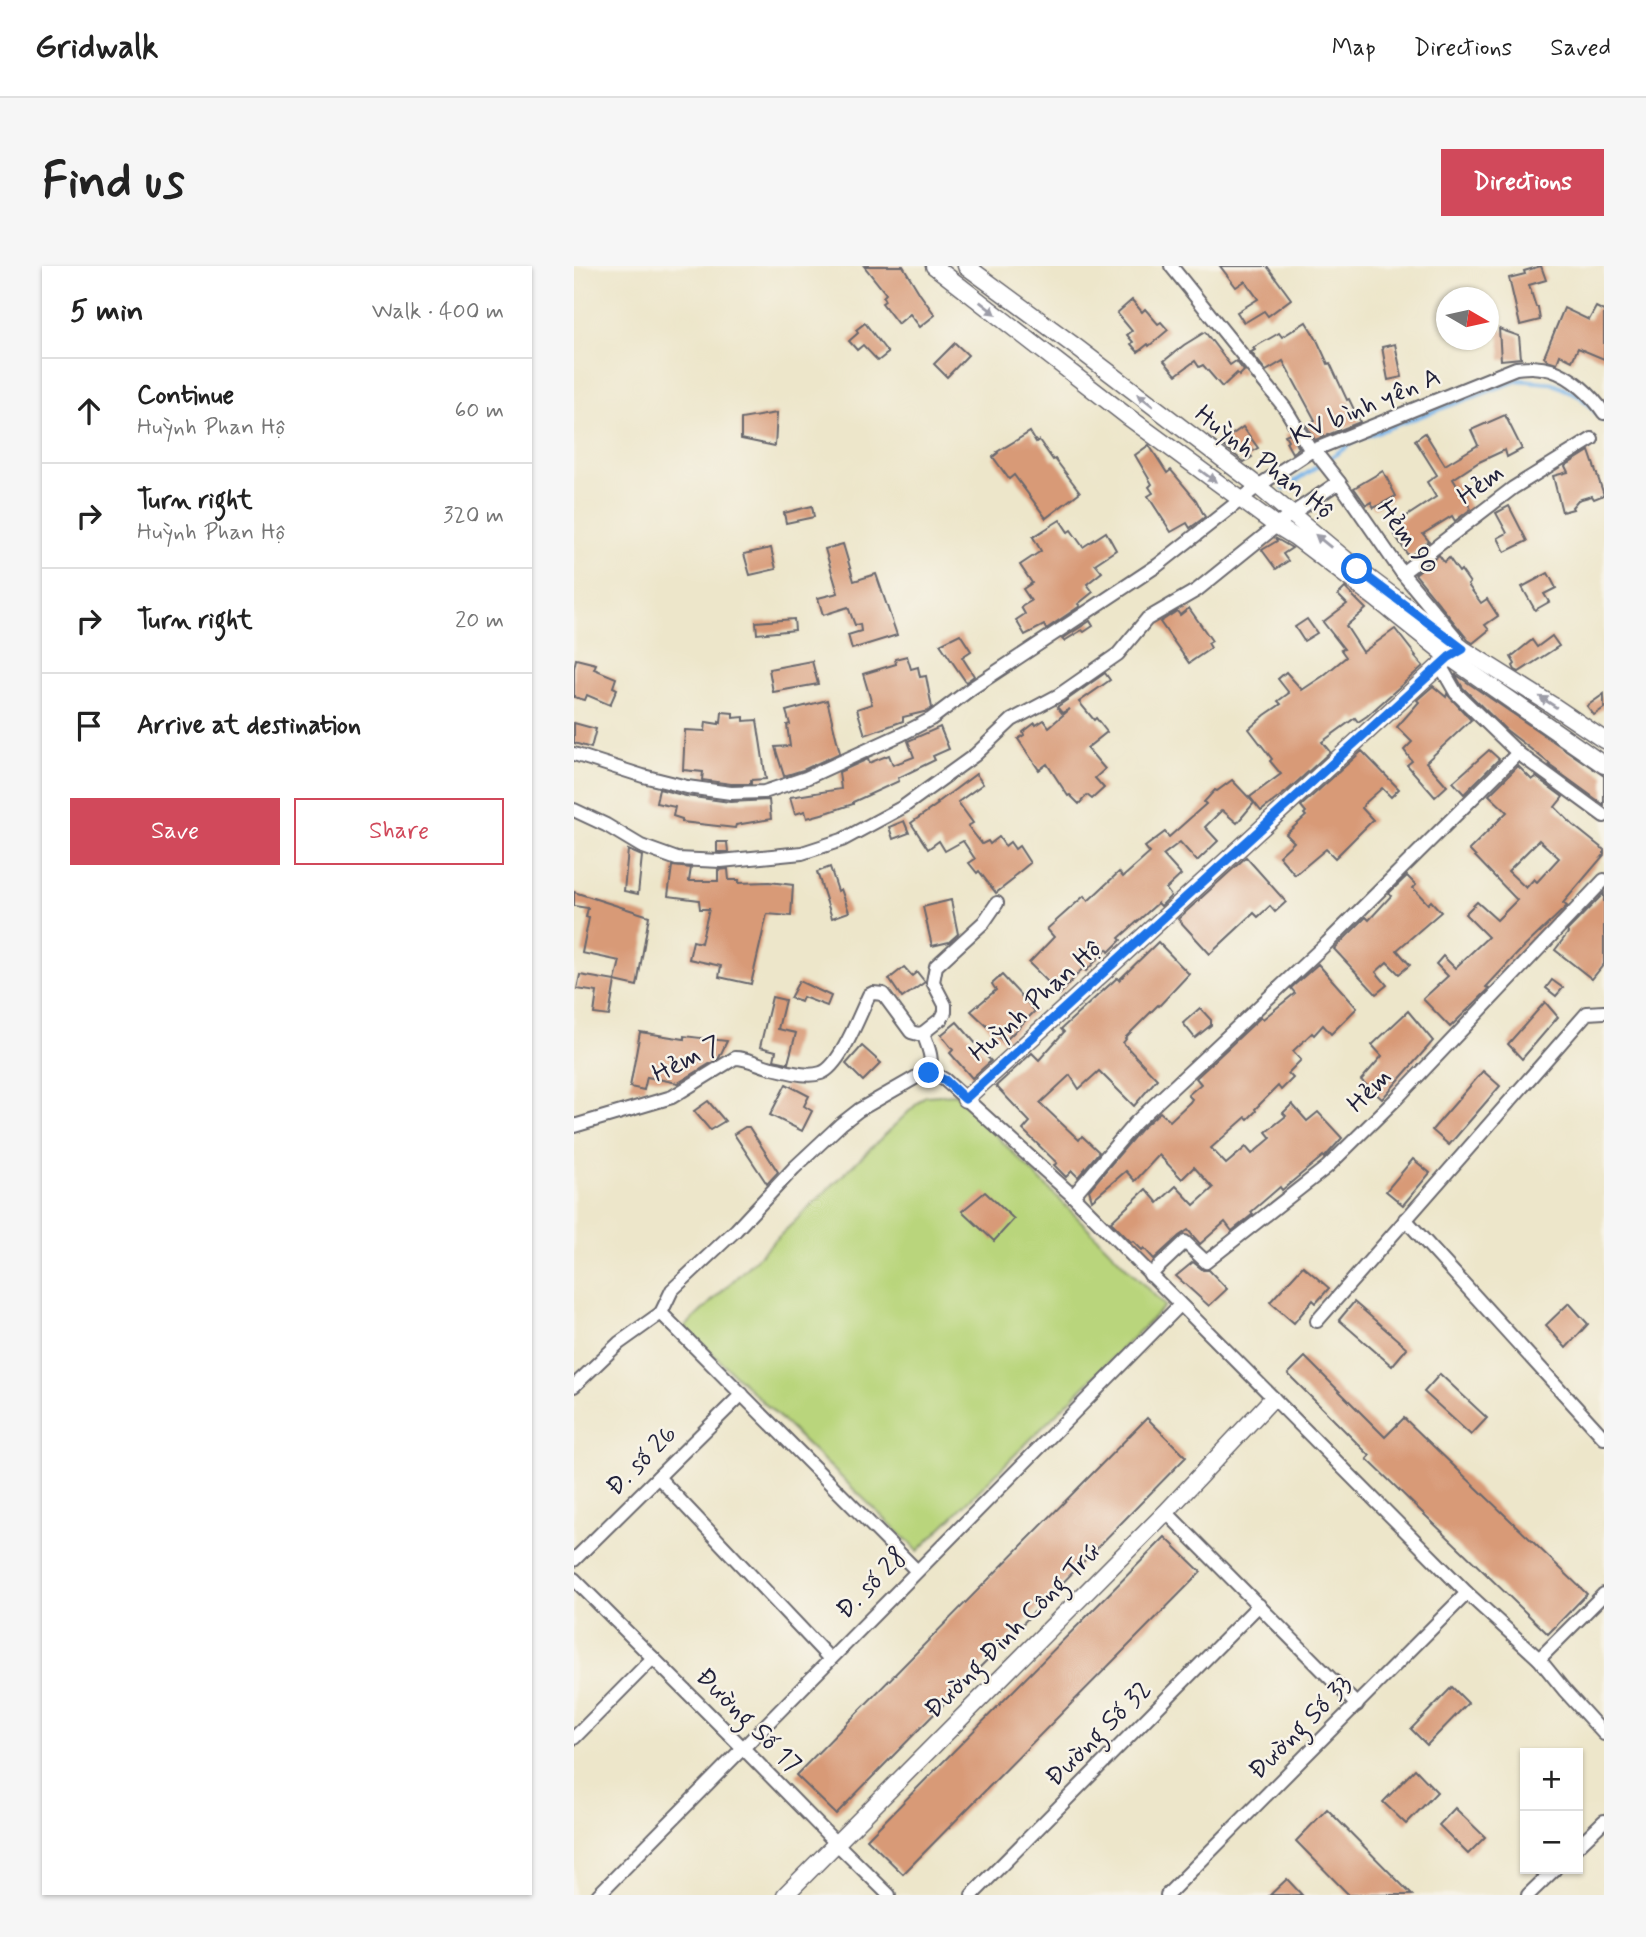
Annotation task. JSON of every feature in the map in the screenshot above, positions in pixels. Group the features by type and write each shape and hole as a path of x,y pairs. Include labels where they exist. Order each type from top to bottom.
{"street":[{"name":"Huỳnh Phan Hộ","path":"934,266 1127,416 1277,526 1296,537 1451,657 1604,765"},
{"name":"Huỳnh Phan Hộ","path":"966,266 1076,346 1258,486 1357,569 1451,657 1552,705 1604,740"},
{"name":"Hẻm 90","path":"1171,266 1285,408 1402,573 1466,649 1451,657 1456,693 1518,753 1604,816"},
{"name":"KV bình yên A","path":"574,754 687,787 731,793 764,792 806,778 931,719 972,688 1158,565 1258,486 1314,452 1516,368 1553,370 1572,381 1604,413"},
{"name":"Hẻm","path":"1402,573 1513,488 1592,439"},
{"path":"574,810 641,846 677,859 721,861 802,853 842,841 903,807 975,755 1012,720 1059,695 1118,654 1147,619 1197,590 1337,479"},
{"name":"Huỳnh Phan Hộ","path":"965,1099 1451,657"},
{"path":"1073,1196 1135,1123 1327,943 1518,753"},
{"name":"Hẻm","path":"1150,1275 1185,1242 1206,1262 1327,1167 1397,1098 1604,880"},
{"path":"929,1073 931,1057 923,1033 942,1018 945,1012 945,1005 933,982 936,966 984,922 997,903"},
{"name":"Hẻm 7","path":"574,1126 672,1097 735,1058 808,1075 822,1073 831,1067 838,1057 869,995 873,993 883,994 911,1032 923,1033"},
{"path":"1317,1321 1587,1013 1604,1012"},
{"path":"574,1387 619,1343 661,1314 672,1290 841,1124 859,1110 920,1075 929,1073 945,1080 1073,1196 1467,1593 1539,1659 1604,1734"},
{"path":"1405,1219 1604,1438"},
{"name":"Đ. số 28","path":"598,1895 1180,1305"},
{"path":"661,1314 917,1570"},
{"name":"Đ. số 26","path":"574,1560 741,1394"},
{"name":"Đường Đinh Công Trứ","path":"785,1895 1166,1512 1272,1399"},
{"path":"658,1477 830,1659"},
{"path":"1166,1512 1357,1705"},
{"name":"Đường Số 17","path":"574,1579 889,1895"},
{"name":"Đường Số 33","path":"1167,1895 1467,1593"},
{"path":"1539,1659 1604,1594"},
{"name":"Đường Số 32","path":"972,1895 1259,1605"},
{"path":"574,1738 653,1658"},
{"path":"1583,1841 1604,1821"},
{"path":"1528,1895 1550,1874"}],"green space":[{"path":"955,1094 1165,1306 918,1551 685,1327 925,1096"}],"building":[{"path":"864,266 903,266 935,315 920,327 910,314 898,324 882,303 886,294"},
{"path":"1220,266 1267,266 1291,299 1268,316 1264,311 1244,323 1237,312 1258,299 1245,281 1236,287"},
{"path":"1541,266 1546,280 1529,285 1540,320 1520,325 1509,278"},
{"path":"1132,300 1142,312 1145,309 1158,324 1161,322 1168,330 1138,352 1127,335 1132,331 1117,313"},
{"path":"1596,307 1604,311 1604,359 1578,348 1572,361 1560,355 1557,363 1547,360 1544,357 1564,308 1589,320"},
{"path":"1306,322 1360,422 1315,440 1306,425 1315,420 1283,361 1266,371 1251,352 1255,350 1253,348 1279,333 1282,337"},
{"path":"865,323 888,353 878,361 863,345 857,350 849,341"},
{"path":"1499,329 1519,336 1521,358 1501,360"},
{"path":"1205,332 1230,365 1236,361 1244,371 1239,376 1237,373 1222,387 1203,365 1199,367 1195,361 1176,375 1164,361"},
{"path":"955,343 968,355 947,377 934,364"},
{"path":"1395,344 1402,377 1388,380 1382,347"},
{"path":"777,413 775,446 741,439 741,419"},
{"path":"1505,415 1522,449 1507,457 1505,450 1479,462 1453,479 1471,509 1455,521 1452,516 1423,534 1429,541 1409,557 1390,527 1436,497 1427,482 1437,475 1415,440 1425,433 1445,465 1478,445 1471,430"},
{"path":"1243,427 1258,448 1249,453 1252,457 1244,462 1220,443"},
{"path":"1030,432 1080,492 1046,518 1014,475 1009,479 993,457"},
{"path":"1290,433 1299,448 1292,453 1285,435"},
{"path":"1149,445 1167,473 1171,470 1196,500 1205,517 1190,528 1187,523 1171,532 1148,496 1153,493 1149,487 1152,484 1135,455"},
{"path":"1589,451 1604,495 1578,500 1573,509 1562,512 1553,476 1568,472 1565,466"},
{"path":"1383,471 1396,496 1374,508 1371,502 1366,505 1354,488"},
{"path":"812,506 814,517 786,523 784,513"},
{"path":"1509,506 1527,541 1505,552 1498,538 1507,533 1496,513"},
{"path":"1060,520 1083,547 1106,532 1116,550 1095,564 1102,572 1087,584 1093,592 1078,604 1080,606 1046,629 1044,625 1025,635 1016,620 1025,614 1021,607 1031,601 1023,589 1032,583 1020,565 1041,551 1033,537"},
{"path":"1275,538 1292,548 1283,554 1288,561 1276,569 1262,550 1277,541"},
{"path":"843,544 854,581 876,574 897,635 852,649 848,635 861,631 860,624 855,625 848,607 823,615 818,598 838,593 825,549"},
{"path":"771,548 776,569 750,575 744,554"},
{"path":"1439,555 1444,562 1449,558 1459,572 1461,570 1481,603 1487,599 1498,616 1485,625 1489,630 1473,643 1415,574"},
{"path":"1548,573 1556,588 1544,594 1549,602 1535,610 1522,587"},
{"path":"1345,588 1366,609 1346,626 1363,652 1395,629 1423,666 1367,716 1358,722 1355,718 1322,742 1330,752 1261,811 1250,797 1281,774 1249,729 1281,704 1278,701 1289,693 1278,679 1286,672 1302,690 1346,657 1341,650 1344,649 1323,622 1347,604 1338,595"},
{"path":"1189,608 1212,641 1208,643 1211,648 1189,663 1160,622 1177,611 1180,615"},
{"path":"794,619 795,630 757,634 756,622"},
{"path":"1307,619 1317,633 1304,641 1295,627"},
{"path":"1090,621 1093,626 1084,632 1082,630 1064,641 1062,639"},
{"path":"960,634 971,651 962,657 974,676 966,682 940,644"},
{"path":"1552,636 1559,646 1519,672 1515,670 1511,657 1532,640 1537,647"},
{"path":"907,656 911,669 918,667 920,677 926,676 932,708 903,717 903,721 865,735 857,709 872,704 863,674 896,664 895,659"},
{"path":"576,659 596,664 594,669 616,678 613,687 617,689 610,705 587,695 585,700 574,697"},
{"path":"812,661 818,684 773,692 769,669"},
{"path":"1105,673 1110,680 1079,702 1107,732 1087,748 1105,769 1095,778 1104,788 1092,799 1087,795 1079,804 1068,796 1047,764 1039,770 1018,739 1035,723 1036,725 1044,720 1049,727 1070,709 1062,713 1057,707"},
{"path":"1455,674 1604,776 1604,805 1505,729 1463,688"},
{"path":"1433,686 1446,697 1447,694 1471,720 1426,762 1447,786 1435,797 1407,765 1412,761 1404,750 1412,742 1397,727 1419,702 1417,700"},
{"path":"1604,694 1604,708 1594,715 1587,706"},
{"path":"827,700 840,753 784,776 775,747 790,746 787,725 790,724 786,711"},
{"path":"722,712 733,713 733,718 744,717 744,721 757,720 766,779 751,780 751,784 731,784 702,780 703,772 683,770 685,730 705,731 706,722 721,723"},
{"path":"574,723 596,729 591,748 574,743"},
{"path":"940,727 949,749 933,756 935,760 853,804 807,818 805,811 795,814 790,797 841,789 839,772 868,759 869,763 889,755 893,765 914,757 908,741"},
{"path":"1489,750 1499,759 1464,794 1453,782"},
{"path":"1362,751 1399,789 1391,797 1382,788 1364,804 1362,808 1373,820 1335,858 1326,849 1295,875 1279,856 1294,842 1286,834 1306,816 1301,806"},
{"path":"1518,766 1532,780 1536,777 1563,797 1555,807 1604,850 1604,855 1563,903 1567,906 1518,953 1486,987 1489,989 1450,1027 1423,999 1448,976 1436,964 1443,956 1455,968 1488,937 1465,914 1477,902 1497,920 1517,900 1469,850 1507,812 1489,795","holes":["1539,840 1559,858 1537,882 1534,879 1526,888 1508,871"]},
{"path":"976,774 983,784 958,802 973,823 968,826 982,844 988,841 990,844 999,837 1005,846 1010,842 1015,849 1019,846 1030,863 996,893 969,863 975,859 963,841 945,851 939,841 928,849 911,823"},
{"path":"1232,780 1254,803 1237,823 1222,810 1205,827 1218,841 1197,861 1180,842 1163,855 1181,875 1166,889 1171,896 1161,906 1158,903 1086,971 1083,968 1060,994 1029,963 1054,937 1047,929 1084,896 1088,901 1119,872 1123,877 1150,853 1145,847 1165,832 1169,837 1206,804 1204,802 1215,790"},
{"path":"659,789 730,802 769,800 771,819 736,825 735,828 682,822 682,819 673,816 675,807 656,803"},
{"path":"904,821 909,833 893,839 889,827"},
{"path":"717,842 727,842 728,852 717,852"},
{"path":"628,850 642,856 638,894 624,891"},
{"path":"1246,857 1286,902 1275,912 1270,906 1258,917 1254,913 1210,954 1178,919"},
{"path":"672,866 691,868 689,881 718,881 718,870 728,869 729,880 739,880 739,883 769,882 793,885 791,916 767,914 751,984 719,977 721,966 689,959 693,941 701,943 709,909 700,909 699,900 668,896"},
{"path":"830,867 849,912 832,918 817,872"},
{"path":"1407,876 1416,885 1413,888 1428,904 1431,901 1441,912 1397,950 1410,965 1399,974 1387,962 1376,972 1387,985 1376,994 1334,949 1366,917 1369,920 1391,896 1389,893"},
{"path":"574,892 649,916 637,986 615,981 620,961 582,953 589,918 586,917 588,908 574,906"},
{"path":"1604,893 1604,964 1592,979 1555,950 1567,931"},
{"path":"951,900 958,934 949,942 932,946 923,907"},
{"path":"1158,942 1189,974 1123,1043 1157,1079 1134,1106 1099,1071 1079,1089 1070,1075 1040,1103 1079,1140 1082,1136 1099,1152 1078,1177 1072,1171 1066,1177 1054,1165 1057,1163 1023,1130 1030,1122 996,1086 1032,1053 1039,1060 1064,1032 1061,1029 1117,978 1119,980"},
{"path":"1318,964 1357,1008 1331,1034 1323,1025 1293,1051 1301,1060 1288,1073 1293,1078 1281,1090 1278,1086 1248,1119 1246,1117 1211,1148 1226,1164 1246,1147 1252,1154 1271,1138 1266,1132 1286,1116 1283,1113 1292,1104 1307,1121 1318,1112 1342,1138 1324,1158 1323,1156 1282,1190 1280,1187 1232,1231 1225,1222 1200,1244 1188,1230 1154,1259 1144,1248 1142,1250 1131,1242 1111,1222 1146,1189 1158,1203 1176,1186 1194,1205 1213,1188 1194,1167 1182,1179 1159,1155 1135,1181 1126,1171 1092,1200 1089,1190 1141,1129 1160,1112 1170,1121 1190,1102 1192,1099 1188,1095 1201,1084 1196,1078 1261,1017 1263,1019 1295,993 1291,988"},
{"path":"904,967 912,976 917,972 925,982 902,998 889,979"},
{"path":"580,975 615,981 609,1016 594,1014 597,992 577,989"},
{"path":"1002,975 1035,1011 1004,1042 971,1011 996,990 992,984"},
{"path":"1552,980 1563,988 1556,996 1546,988"},
{"path":"799,981 831,996 827,1006 803,997 801,1002 790,998"},
{"path":"772,997 785,1000 778,1029 796,1033 788,1063 774,1060 776,1051 760,1047"},
{"path":"1545,1002 1558,1017 1522,1059 1508,1044"},
{"path":"1200,1008 1211,1020 1211,1025 1195,1038 1183,1023"},
{"path":"1408,1011 1433,1041 1382,1099 1361,1080 1382,1056 1372,1045"},
{"path":"957,1022 991,1061 972,1078 950,1053 953,1050 941,1035"},
{"path":"640,1032 684,1039 684,1036 727,1041 719,1058 678,1083 647,1077 644,1090 630,1087"},
{"path":"862,1046 881,1063 863,1081 846,1064"},
{"path":"1483,1071 1500,1086 1449,1145 1432,1130"},
{"path":"786,1084 809,1096 804,1106 812,1111 802,1131 770,1115"},
{"path":"708,1101 725,1121 710,1130 694,1111"},
{"path":"749,1127 778,1172 767,1184 734,1134"},
{"path":"1413,1159 1430,1173 1403,1205 1386,1191"},
{"path":"985,1192 1014,1219 994,1241 962,1211"},
{"path":"1193,1262 1203,1270 1209,1270 1227,1289 1209,1306 1176,1276"},
{"path":"1303,1266 1329,1288 1316,1303 1313,1300 1294,1323 1270,1302"},
{"path":"1354,1302 1407,1348 1392,1366 1339,1320"},
{"path":"1569,1303 1588,1324 1566,1348 1546,1325"},
{"path":"1305,1357 1385,1437 1404,1418 1587,1594 1548,1634 1367,1459 1370,1456 1288,1374"},
{"path":"1440,1374 1487,1418 1471,1435 1424,1392"},
{"path":"1147,1418 1186,1457 836,1814 796,1775"},
{"path":"1165,1537 1201,1572 903,1874 867,1839"},
{"path":"1452,1687 1468,1703 1427,1745 1411,1729"},
{"path":"1415,1769 1437,1792 1406,1824 1383,1802"},
{"path":"1455,1808 1485,1837 1468,1854 1439,1825"},
{"path":"1327,1809 1412,1895 1349,1895 1296,1841"},
{"path":"1287,1879 1302,1895 1270,1895"}],"waterway":[{"path":"1284,489 1358,439 1519,380 1552,383 1581,397 1604,421"}],"route":[{"path":"929,1073 945,1080 965,1099 1449,657 1463,649 1357,569"}]}
